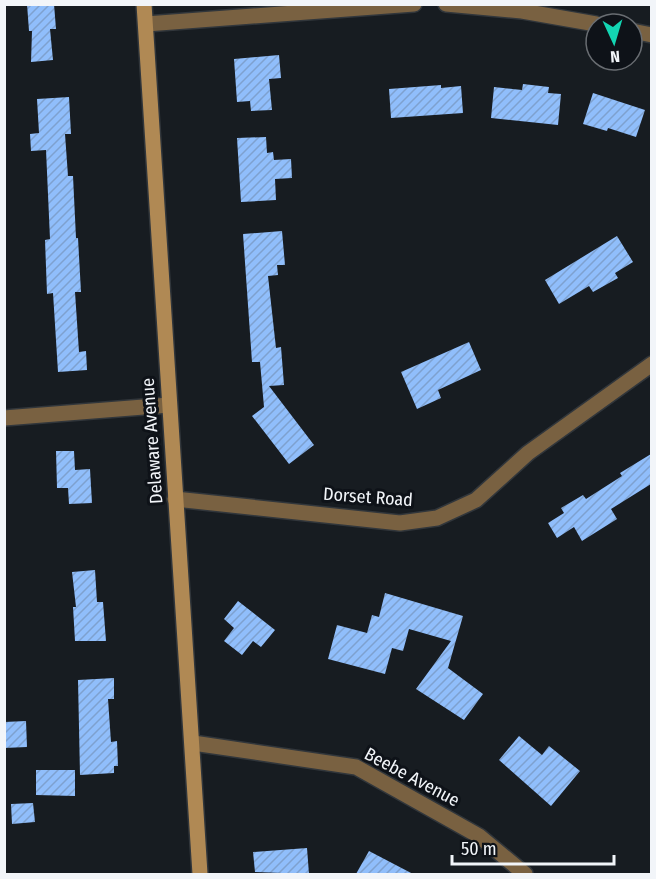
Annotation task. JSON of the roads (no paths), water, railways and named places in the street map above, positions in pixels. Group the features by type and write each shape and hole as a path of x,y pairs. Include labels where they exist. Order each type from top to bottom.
{"street":[{"name":"Delaware Avenue","path":"144,4 200,874"},
{"path":"146,24 414,4"},
{"path":"446,4 526,8 584,21"},
{"name":"Dorset Road","path":"175,499 400,523 437,518 476,500 528,453 651,364"},
{"path":"4,418 169,405"},
{"name":"Beebe Avenue","path":"193,743 356,766 479,836 525,874"}]}
